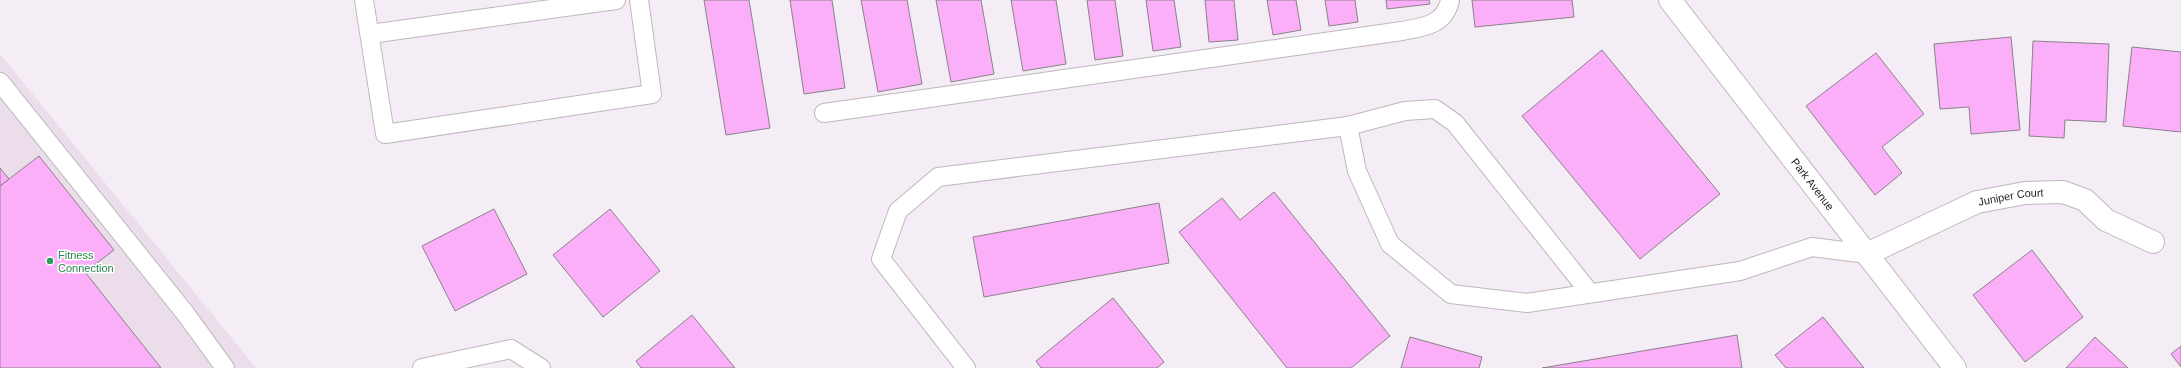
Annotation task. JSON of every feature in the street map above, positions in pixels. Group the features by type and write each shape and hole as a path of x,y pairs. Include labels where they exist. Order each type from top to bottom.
{"street":[{"name":"Park Avenue","path":"1670,0 1955,368"},
{"name":"Juniper Court","path":"1866,254 1977,202 2025,193 2063,192 2085,200 2106,220 2152,242"}],"lane":[{"path":"364,0 385,134 652,94 639,0"},
{"path":"370,34 616,0"},
{"path":"824,113 1424,27 1438,21 1448,8 1450,0"},
{"path":"0,82 185,313 225,368"},
{"path":"966,368 881,259 898,211 938,177 1348,126 1405,112 1435,109 1455,123 1590,293"},
{"path":"1348,126 1357,171 1390,244 1451,294 1527,303 1740,271 1812,247 1866,254"},
{"path":"422,368 511,350 541,368"}],"shaded area":[{"path":"0,54 256,368 0,368"}],"building":[{"path":"704,0 749,0 770,128 726,135"},
{"path":"790,0 832,0 845,88 804,94"},
{"path":"861,0 907,0 922,84 878,92"},
{"path":"936,0 981,0 994,74 951,82"},
{"path":"1011,0 1056,0 1066,64 1023,71"},
{"path":"1087,0 1115,0 1123,56 1095,60"},
{"path":"1146,0 1174,0 1181,47 1153,51"},
{"path":"1205,0 1234,0 1238,40 1209,42"},
{"path":"1267,0 1296,0 1301,30 1273,35"},
{"path":"1325,0 1355,0 1358,22 1329,26"},
{"path":"1386,0 1429,0 1430,4 1387,9"},
{"path":"1472,0 1572,0 1574,17 1475,27"},
{"path":"2011,37 2020,130 1971,134 1969,107 1940,109 1934,44"},
{"path":"2033,41 2109,44 2106,122 2065,120 2064,138 2029,136"},
{"path":"2132,47 2181,52 2181,132 2123,126"},
{"path":"1602,50 1720,194 1640,259 1522,116"},
{"path":"1876,53 1924,114 1882,147 1902,173 1875,195 1806,106"},
{"name":"Fitness Connection","path":"39,156 114,250 85,272 161,368 0,368 0,186"},
{"path":"0,168 9,179 0,186"},
{"path":"1274,192 1390,336 1351,368 1287,368 1179,232 1222,198 1240,220"},
{"path":"1159,203 1169,263 984,297 973,237"},
{"path":"494,209 527,274 455,311 422,246"},
{"path":"610,209 660,271 603,317 553,255"},
{"path":"2032,250 2083,317 2025,362 1973,295"},
{"path":"1113,298 1164,362 1157,368 1041,368 1036,361"},
{"path":"692,315 735,368 641,368 636,361"},
{"path":"1823,317 1864,368 1786,368 1775,355"},
{"path":"1737,335 1742,368 1542,368"},
{"path":"1410,337 1482,357 1479,368 1401,368"},
{"path":"2095,337 2128,368 2066,368"},
{"path":"2181,346 2181,367 2171,354"}],"place":[{"name":"Fitness Connection","path":"50,261"}]}
